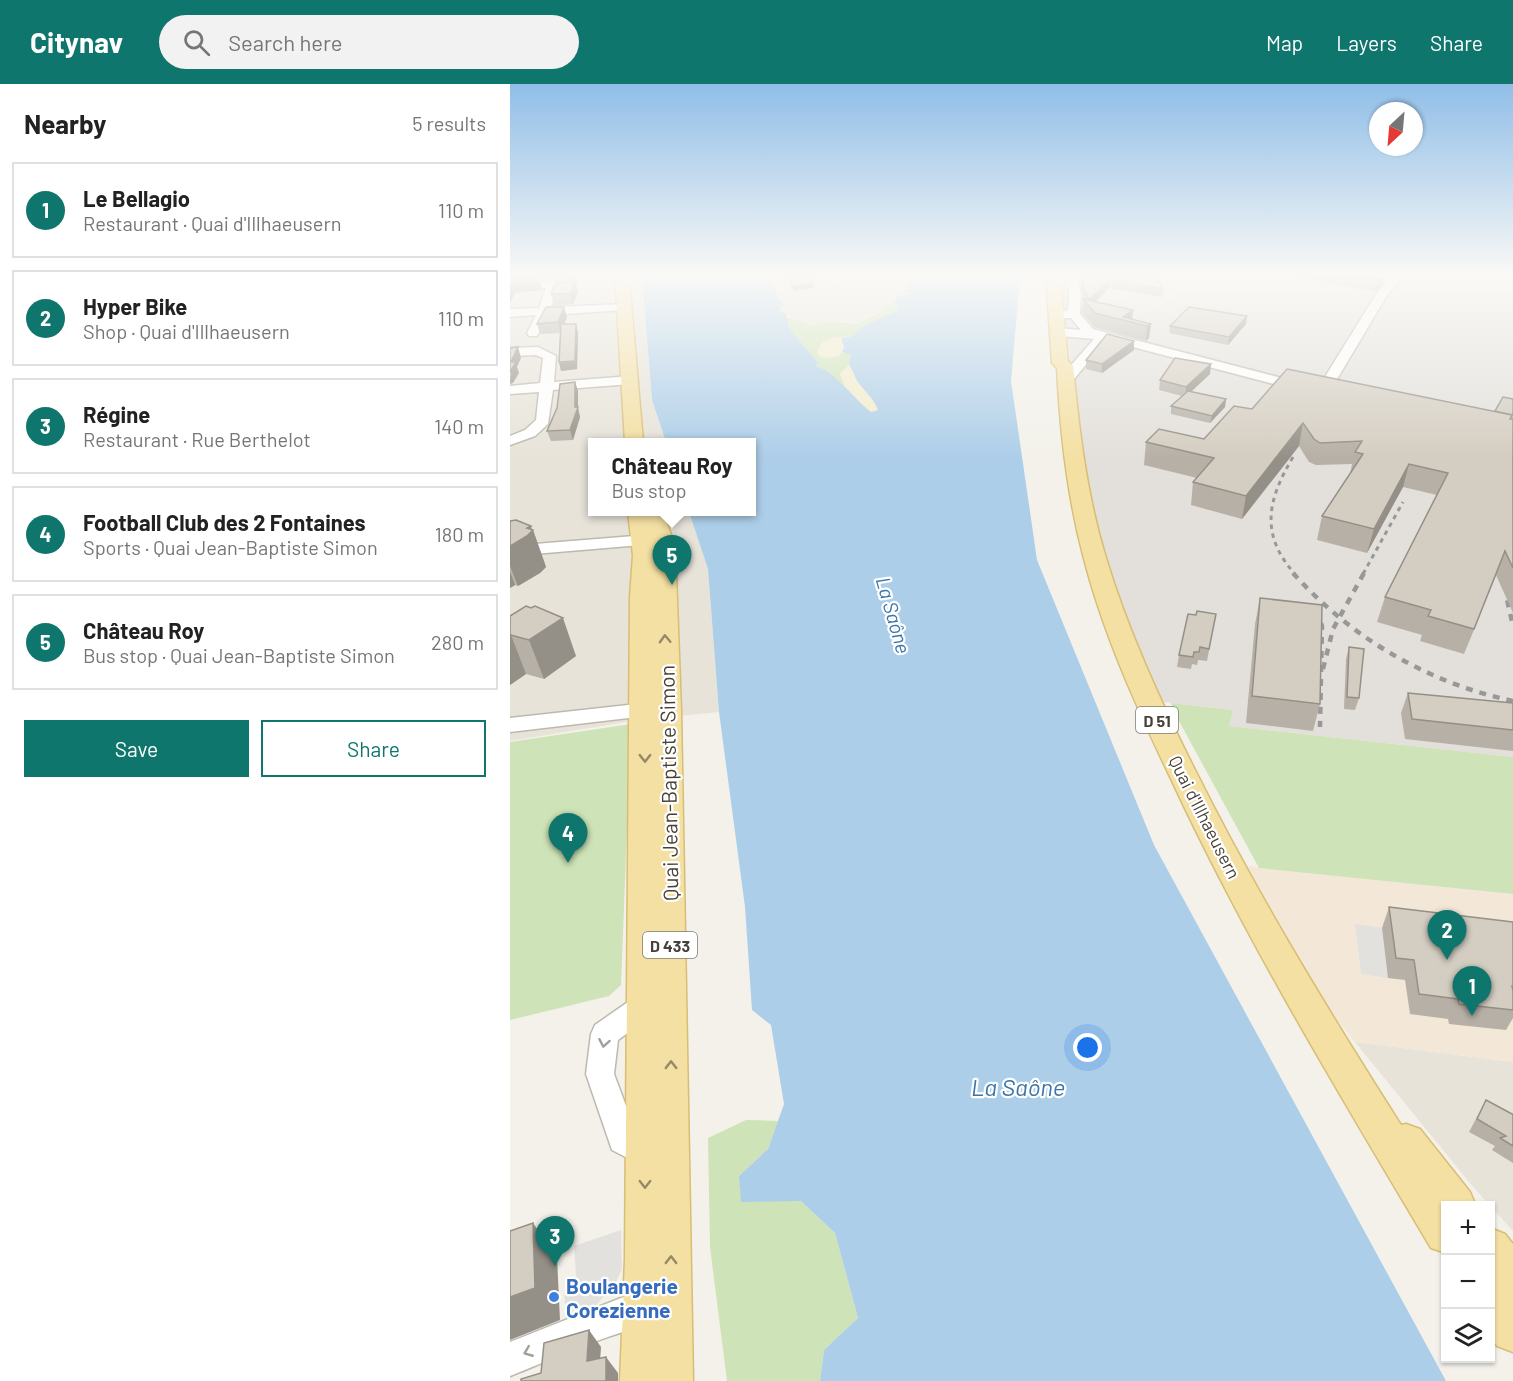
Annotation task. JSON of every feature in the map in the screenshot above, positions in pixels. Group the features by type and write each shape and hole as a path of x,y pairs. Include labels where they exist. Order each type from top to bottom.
{"main road":[{"path":"628,338 634,438"},
{"name":"Quai d'Illhaeusern","path":"1062,338 1060,363 1065,371 1072,441 1086,519 1102,581 1125,648 1198,809 1240,888 1330,1044 1441,1225"},
{"name":"Quai Jean-Baptiste Simon","path":"643,1381 658,1150 656,709 642,597 644,555 649,526"},
{"name":"Quai d'Illhaeusern","path":"1330,1044 1452,1201"},
{"path":"1495,1254 1513,1277"},
{"path":"1495,1305 1513,1330"},
{"name":"Quai Jean-Baptiste Simon","path":"646,1316 670,1381"}],"street":[{"path":"1100,338 1328,394 1359,338"},
{"path":"1065,371 1070,375 1077,369 1103,338"},
{"path":"510,352 538,351 550,356 543,421 530,433 510,441"},
{"path":"510,390 630,380"},
{"path":"510,551 649,526"},
{"path":"510,725 656,709"},
{"path":"658,1002 605,1034 600,1074 623,1140 658,1150"},
{"path":"510,1359 646,1316"}],"shaded area":[{"path":"510,338 647,338 652,400 665,438 588,438 588,516 690,516 708,569 719,712 632,721 510,741"},
{"path":"1068,338 1513,338 1513,757 1228,726 1233,710 1155,701 1124,636 1085,493"},
{"path":"1244,866 1513,894 1513,1062 1355,1042 1310,987"},
{"path":"1355,924 1382,928 1388,978 1361,974"},
{"path":"1355,1042 1513,1062 1513,1231 1495,1211 1495,1201 1486,1201"},
{"path":"621,1230 622,1269 615,1284 595,1306 567,1319 564,1295 577,1289 574,1246"}],"green space":[{"path":"797,338 838,338 822,343 817,351 839,356 842,352 851,355 849,365 840,374 845,386 816,365"},
{"path":"1171,703 1233,710 1229,726 1513,757 1513,894 1259,868"},
{"path":"631,724 621,985 609,996 510,1020 510,742"},
{"path":"746,1120 778,1121 768,1149 739,1176 801,1201 835,1233 858,1318 824,1350 820,1381 727,1381 710,1247 708,1138"}],"sand":[{"path":"833,338 841,338 844,350 833,357 819,356 817,351 822,343"},
{"path":"849,365 859,384 879,410 871,412 850,395 840,374"}],"water":[{"name":"La Saône","path":"647,338 797,338 818,363 816,366 831,374 871,412 878,410 849,365 851,355 842,352 844,347 841,338 1015,338 1011,381 1037,560 1154,845 1446,1381 820,1381 824,1350 858,1318 835,1233 801,1201 741,1202 739,1176 768,1149 784,1104 771,1025 752,1010 745,907 719,712 708,569 690,516 756,516 756,438 665,438 652,400"}],"building":[{"path":"560,338 576,338 575,361 559,362"},
{"path":"1104,338 1121,338 1134,341 1102,364 1086,360"},
{"path":"518,347 511,362 516,362 510,372 510,348"},
{"path":"1175,358 1211,364 1186,387 1160,380"},
{"path":"1287,369 1512,415 1510,419 1513,419 1513,568 1505,551 1474,629 1428,616 1431,610 1385,597 1448,473 1409,464 1374,529 1322,516 1363,454 1355,452 1362,441 1320,443 1314,439 1303,423 1246,496 1193,482 1214,458 1146,442 1159,429 1204,439 1234,406 1252,409"},
{"path":"575,382 575,407 578,407 570,430 547,431 557,408 560,384"},
{"path":"1188,391 1226,399 1212,416 1171,406"},
{"path":"1503,397 1513,399 1513,415 1495,411"},
{"path":"516,520 531,526 527,528 533,530 510,546 510,521"},
{"path":"1260,598 1322,605 1320,704 1252,696"},
{"path":"526,606 531,608 535,606 563,618 529,640 510,636 510,616"},
{"path":"1197,611 1216,614 1209,649 1200,647 1199,652 1194,652 1193,657 1179,655 1188,614 1196,615"},
{"path":"1349,647 1364,649 1359,698 1347,697"},
{"path":"1408,693 1513,703 1513,730 1412,719"},
{"path":"1389,907 1513,922 1513,1010 1459,1004 1458,999 1419,994 1414,960 1396,958"},
{"path":"1486,1100 1513,1114 1513,1146 1500,1138 1506,1136 1477,1119"},
{"path":"533,1223 535,1288 510,1297 510,1231"},
{"path":"589,1330 587,1361 606,1357 606,1381 521,1381 521,1379 541,1373 544,1343"}],"railway":[{"path":"1293,457 1278,487 1271,516 1276,545 1295,574"},
{"path":"1363,574 1403,502"},
{"path":"1511,574 1513,566"},
{"path":"1293,573 1339,617"},
{"path":"1339,617 1364,573"},
{"path":"1511,573 1506,595 1513,626"},
{"path":"1316,610 1322,626 1320,727"},
{"path":"1323,669 1333,629 1339,617"},
{"path":"1339,617 1393,655 1421,670 1451,683 1513,701"}],"place":[{"name":"Château Roy","path":"672,585"},
{"name":"Football Club des 2 Fontaines","path":"568,863"},
{"name":"Hyper Bike","path":"1447,960"},
{"name":"Le Bellagio","path":"1472,1016"},
{"name":"Régine","path":"555,1266"},
{"name":"Boulangerie Corezienne","path":"554,1297"}]}
